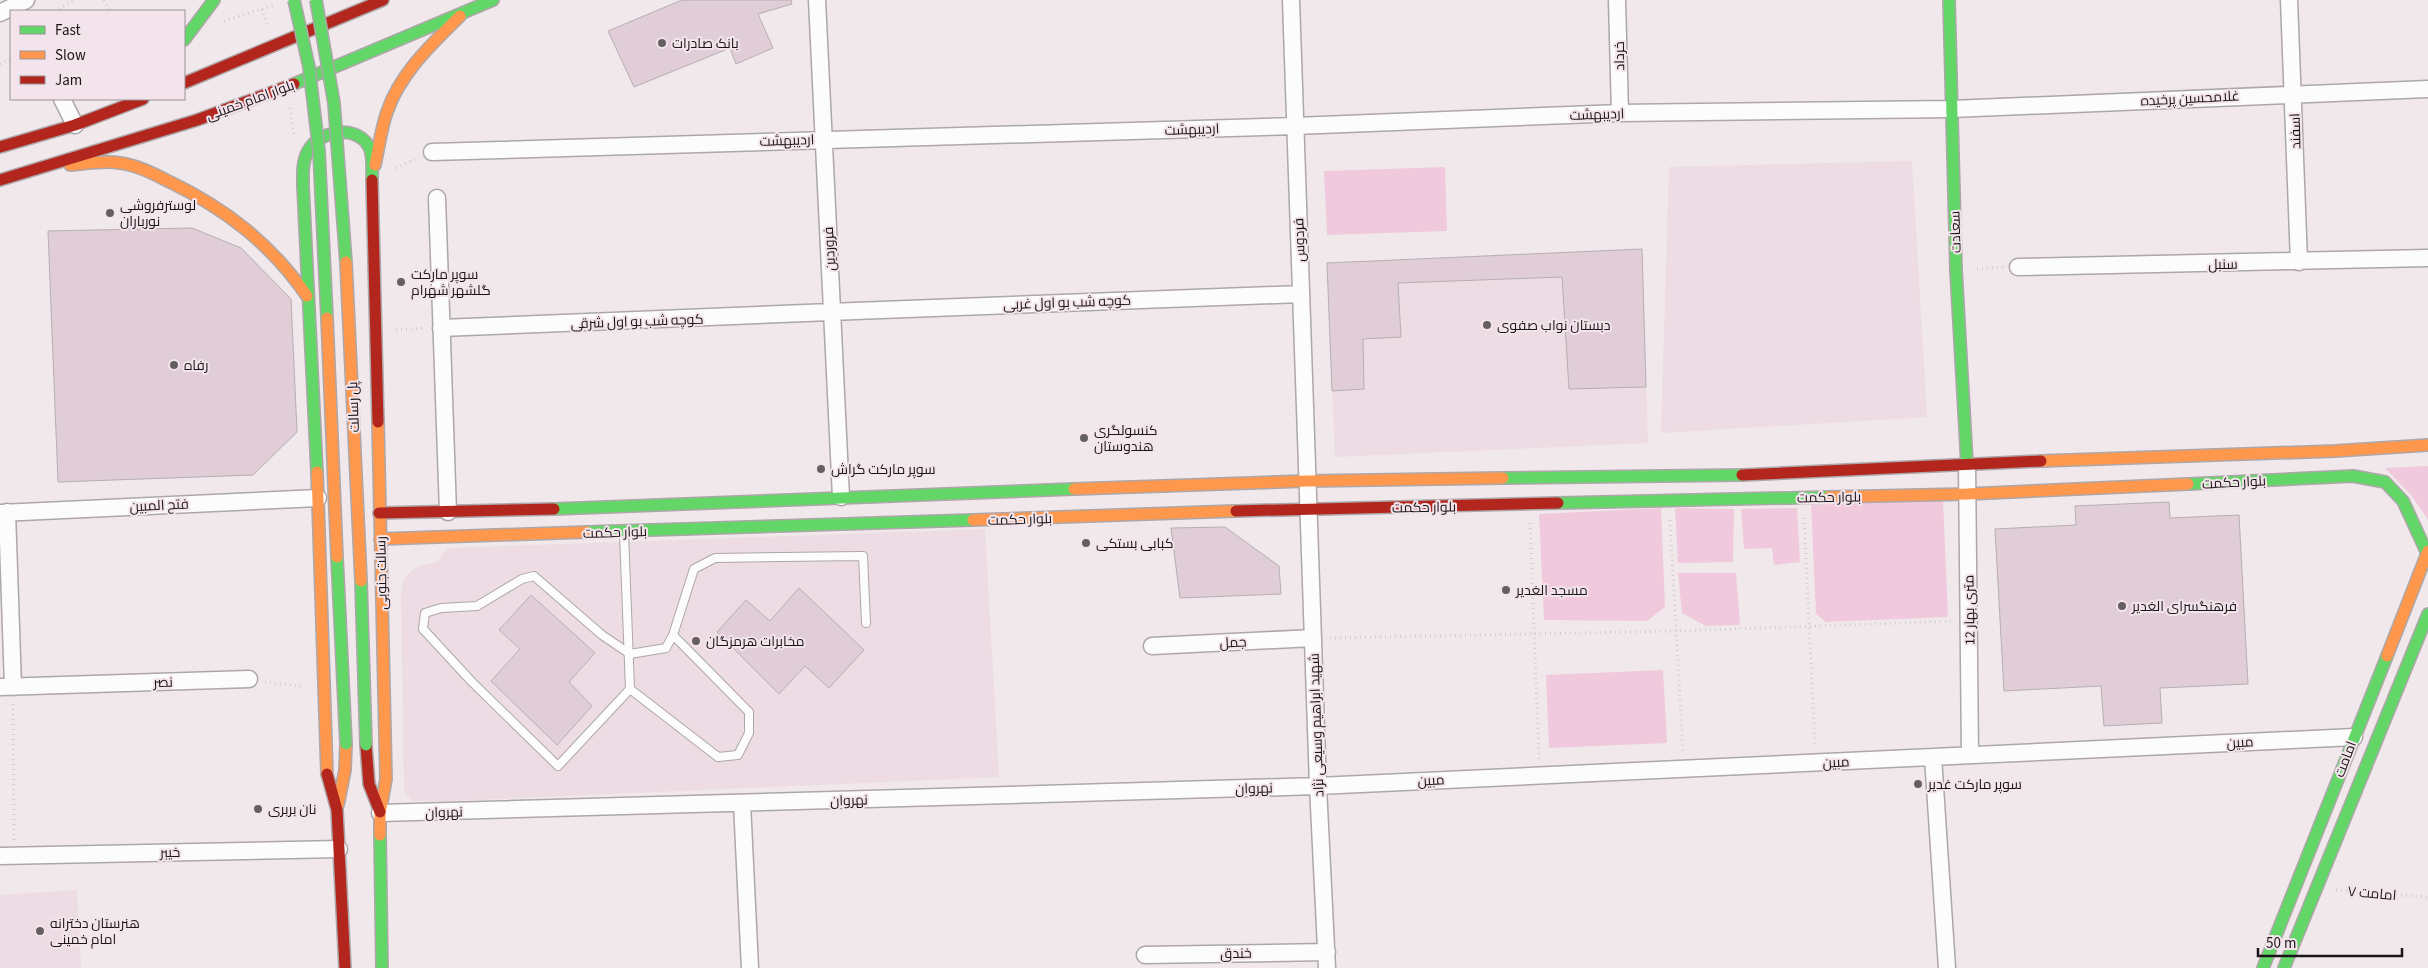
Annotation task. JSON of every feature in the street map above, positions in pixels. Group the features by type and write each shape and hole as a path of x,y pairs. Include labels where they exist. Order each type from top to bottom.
{"street":[{"path":"185,39 214,0"},
{"name":"پل رسالت","path":"294,0 301,22 318,132 346,744 345,770 338,810"},
{"name":"پل رسالت","path":"316,0 333,90 341,190 351,346 366,745 369,784 380,813"},
{"path":"185,83 383,0"},
{"name":"بلوار امام خمینی","path":"0,180 197,120 287,87 460,16 493,0"},
{"name":"فروردین","path":"817,0 841,497"},
{"name":"فردوس","path":"1291,0 1307,481"},
{"name":"خرداد","path":"1618,0 1620,113"},
{"name":"سعادت","path":"1949,0 1956,270 1967,464"},
{"name":"اسفند","path":"2289,0 2299,262"},
{"path":"0,13 18,4"},
{"path":"372,178 384,121 392,98 406,75 428,48 460,16"},
{"name":"غلامحسین پرخیده","path":"1952,109 2428,90"},
{"path":"62,100 74,125"},
{"path":"110,111 123,100"},
{"path":"0,147 74,125 140,100"},
{"name":"اردیبهشت","path":"432,152 1295,126 1620,113 1952,109"},
{"path":"344,968 338,810 327,775 318,498 303,186 305,157 310,146 319,138 335,133 351,134 364,140 369,147 372,161 372,178"},
{"path":"44,166 117,162 144,170 195,193 262,240 282,260 308,298"},
{"name":"رسالت جنوبی","path":"372,178 386,779 380,813 382,968"},
{"path":"437,198 448,512"},
{"name":"سنبل","path":"2018,267 2428,258"},
{"name":"کوچه شب بو اول غربی","path":"833,314 1056,302 1300,294"},
{"name":"کوچه شب بو اول شرقی","path":"441,328 833,314"},
{"name":"بلوار حکمت","path":"380,539 623,520 841,497 1307,481 1751,474 2335,451 2428,445"},
{"name":"12 متری بهار","path":"1967,464 1970,755"},
{"name":"بلوار حکمت","path":"379,513 448,512 623,520 1529,506 1968,494 2353,476 2384,482 2403,501 2428,552"},
{"name":"شهید ابراهیم وسیعی نژاد","path":"1307,481 1318,786 1327,968"},
{"name":"فتح المبین","path":"4,512 318,498"},
{"path":"4,512 6,687"},
{"name":"امامت","path":"2263,968 2428,552"},
{"name":"امامت","path":"2284,968 2428,614"},
{"name":"جمل","path":"1152,646 1314,638"},
{"name":"نصر","path":"6,687 249,680"},
{"name":"مبین","path":"1318,786 2354,737"},
{"path":"1932,757 1946,968"},
{"name":"نهروان","path":"380,813 1318,786"},
{"path":"742,803 750,968"},
{"name":"خیبر","path":"7,856 339,848"},
{"name":"خندق","path":"1145,955 1327,952"}],"lane":[{"path":"623,520 630,654 630,689 558,766 472,682 423,629 425,613 440,608 477,606 522,579 534,576 602,635 630,654 666,648 673,634 694,569 715,558 863,556 866,623"},
{"path":"630,689 718,757 738,755 749,733 749,712 673,634"}],"path":[{"path":"56,10 75,0"},
{"path":"192,31 278,4"},
{"path":"262,9 272,46"},
{"path":"287,87 295,138"},
{"path":"372,178 432,152"},
{"path":"1956,270 2018,267"},
{"path":"376,331 441,328"},
{"path":"1803,498 1816,763"},
{"path":"1669,501 1684,769"},
{"path":"1529,506 1539,775"},
{"path":"1314,638 1676,631 1969,620"},
{"path":"249,680 325,690"},
{"path":"6,687 7,856"},
{"name":"امامت ۷","path":"2316,888 2428,897"}],"shaded area":[{"path":"1912,161 1927,417 1661,433 1669,167"},
{"path":"1445,167 1447,231 1327,235 1324,171"},
{"name":"دبستان نواب صفوی","path":"1642,249 1648,443 1335,457 1327,263"},
{"path":"2428,466 2428,520 2411,495 2385,468"},
{"path":"1943,500 1948,617 1826,622 1816,614 1811,505"},
{"path":"1661,508 1665,607 1647,621 1544,620 1539,514"},
{"path":"1675,508 1734,509 1733,562 1678,563"},
{"path":"1797,508 1800,562 1774,565 1772,548 1744,549 1741,509"},
{"name":"مخابرات هرمزگان","path":"985,529 999,777 453,801 412,801 404,792 401,592 404,580 410,572 419,566 437,562 448,548"},
{"path":"1678,573 1736,573 1740,625 1706,626 1682,613"},
{"path":"1663,670 1667,743 1549,748 1546,675"},
{"name":"هنرستان دخترانه امام خمینی","path":"77,890 81,968 0,968 0,895"}],"building":[{"name":"بانک صادرات","path":"682,0 791,0 792,4 758,14 773,48 736,64 730,48 634,87 608,31"},
{"name":"رفاه","path":"192,228 241,248 291,299 297,432 253,475 58,482 48,231"},
{"name":"دبستان نواب صفوی","path":"1642,249 1646,387 1569,389 1562,277 1398,283 1401,337 1363,339 1364,389 1332,391 1327,263"},
{"name":"فرهنگسرای الغدیر","path":"2169,502 2170,518 2239,515 2248,684 2160,688 2162,723 2104,726 2101,686 2004,691 1995,529 2076,525 2075,506"},
{"path":"1225,527 1279,566 1281,594 1180,598 1171,528"},
{"path":"799,588 864,650 829,688 805,666 779,694 717,632 746,600 770,621"},
{"path":"531,595 595,653 569,682 592,706 557,745 491,681 520,649 499,630"}],"traffic: fast":[{"path":"185,39 214,0"},
{"path":"294,0 309,67 319,151 327,318"},
{"path":"316,0 334,103 346,262"},
{"path":"294,84 493,0"},
{"path":"1949,0 1956,270 1967,464"},
{"path":"317,472 303,186 303,168 306,155 313,144 328,135 346,132 354,134 362,138 370,149 372,180"},
{"path":"1503,478 1742,475"},
{"path":"2188,484 2353,476 2385,482 2403,501 2427,553"},
{"path":"554,509 1074,489"},
{"path":"1558,503 1829,497"},
{"path":"587,532 973,520"},
{"path":"337,557 346,744"},
{"path":"361,581 366,745"},
{"path":"2284,968 2428,614"},
{"path":"2263,968 2387,656"},
{"path":"380,835 382,968"}],"traffic: slow":[{"path":"375,165 385,118 400,84 418,60 460,16"},
{"path":"70,165 95,162 126,164 152,173 210,204 263,244 293,277 307,296"},
{"path":"346,262 361,581"},
{"path":"327,318 337,557"},
{"path":"378,422 386,779 380,813 380,835"},
{"path":"2041,461 2335,451 2428,445"},
{"path":"317,472 327,774"},
{"path":"1074,489 1307,481 1503,478"},
{"path":"1829,497 1967,494 2188,484"},
{"path":"973,520 1236,511"},
{"path":"380,539 587,532"},
{"path":"2387,656 2428,551"},
{"path":"338,805 345,770 346,744"}],"traffic: jam":[{"path":"185,83 383,0"},
{"path":"0,180 197,120 294,84"},
{"path":"0,147 75,125 140,100"},
{"path":"372,180 378,422"},
{"path":"1742,475 2041,461"},
{"path":"1236,511 1558,503"},
{"path":"379,513 554,509"},
{"path":"366,745 369,784 380,812"},
{"path":"327,774 337,810 345,968"}],"place":[{"name":"بانک صادرات","path":"662,43"},
{"name":"لوسترفروشی نورباران","path":"110,213"},
{"name":"سوپر مارکت گلشهر شهرام","path":"401,282"},
{"name":"دبستان نواب صفوی","path":"1487,325"},
{"name":"رفاه","path":"174,365"},
{"name":"کنسولگری هندوستان","path":"1084,438"},
{"name":"سوپر مارکت گراش","path":"821,469"},
{"name":"کبابی بستکی","path":"1086,543"},
{"name":"مسجد الغدیر","path":"1506,590"},
{"name":"فرهنگسرای الغدیر","path":"2122,606"},
{"name":"مخابرات هرمزگان","path":"696,641"},
{"name":"سوپر مارکت غدیر","path":"1918,784"},
{"name":"نان بربری","path":"258,809"},
{"name":"هنرستان دخترانه امام خمینی","path":"40,931"}]}
